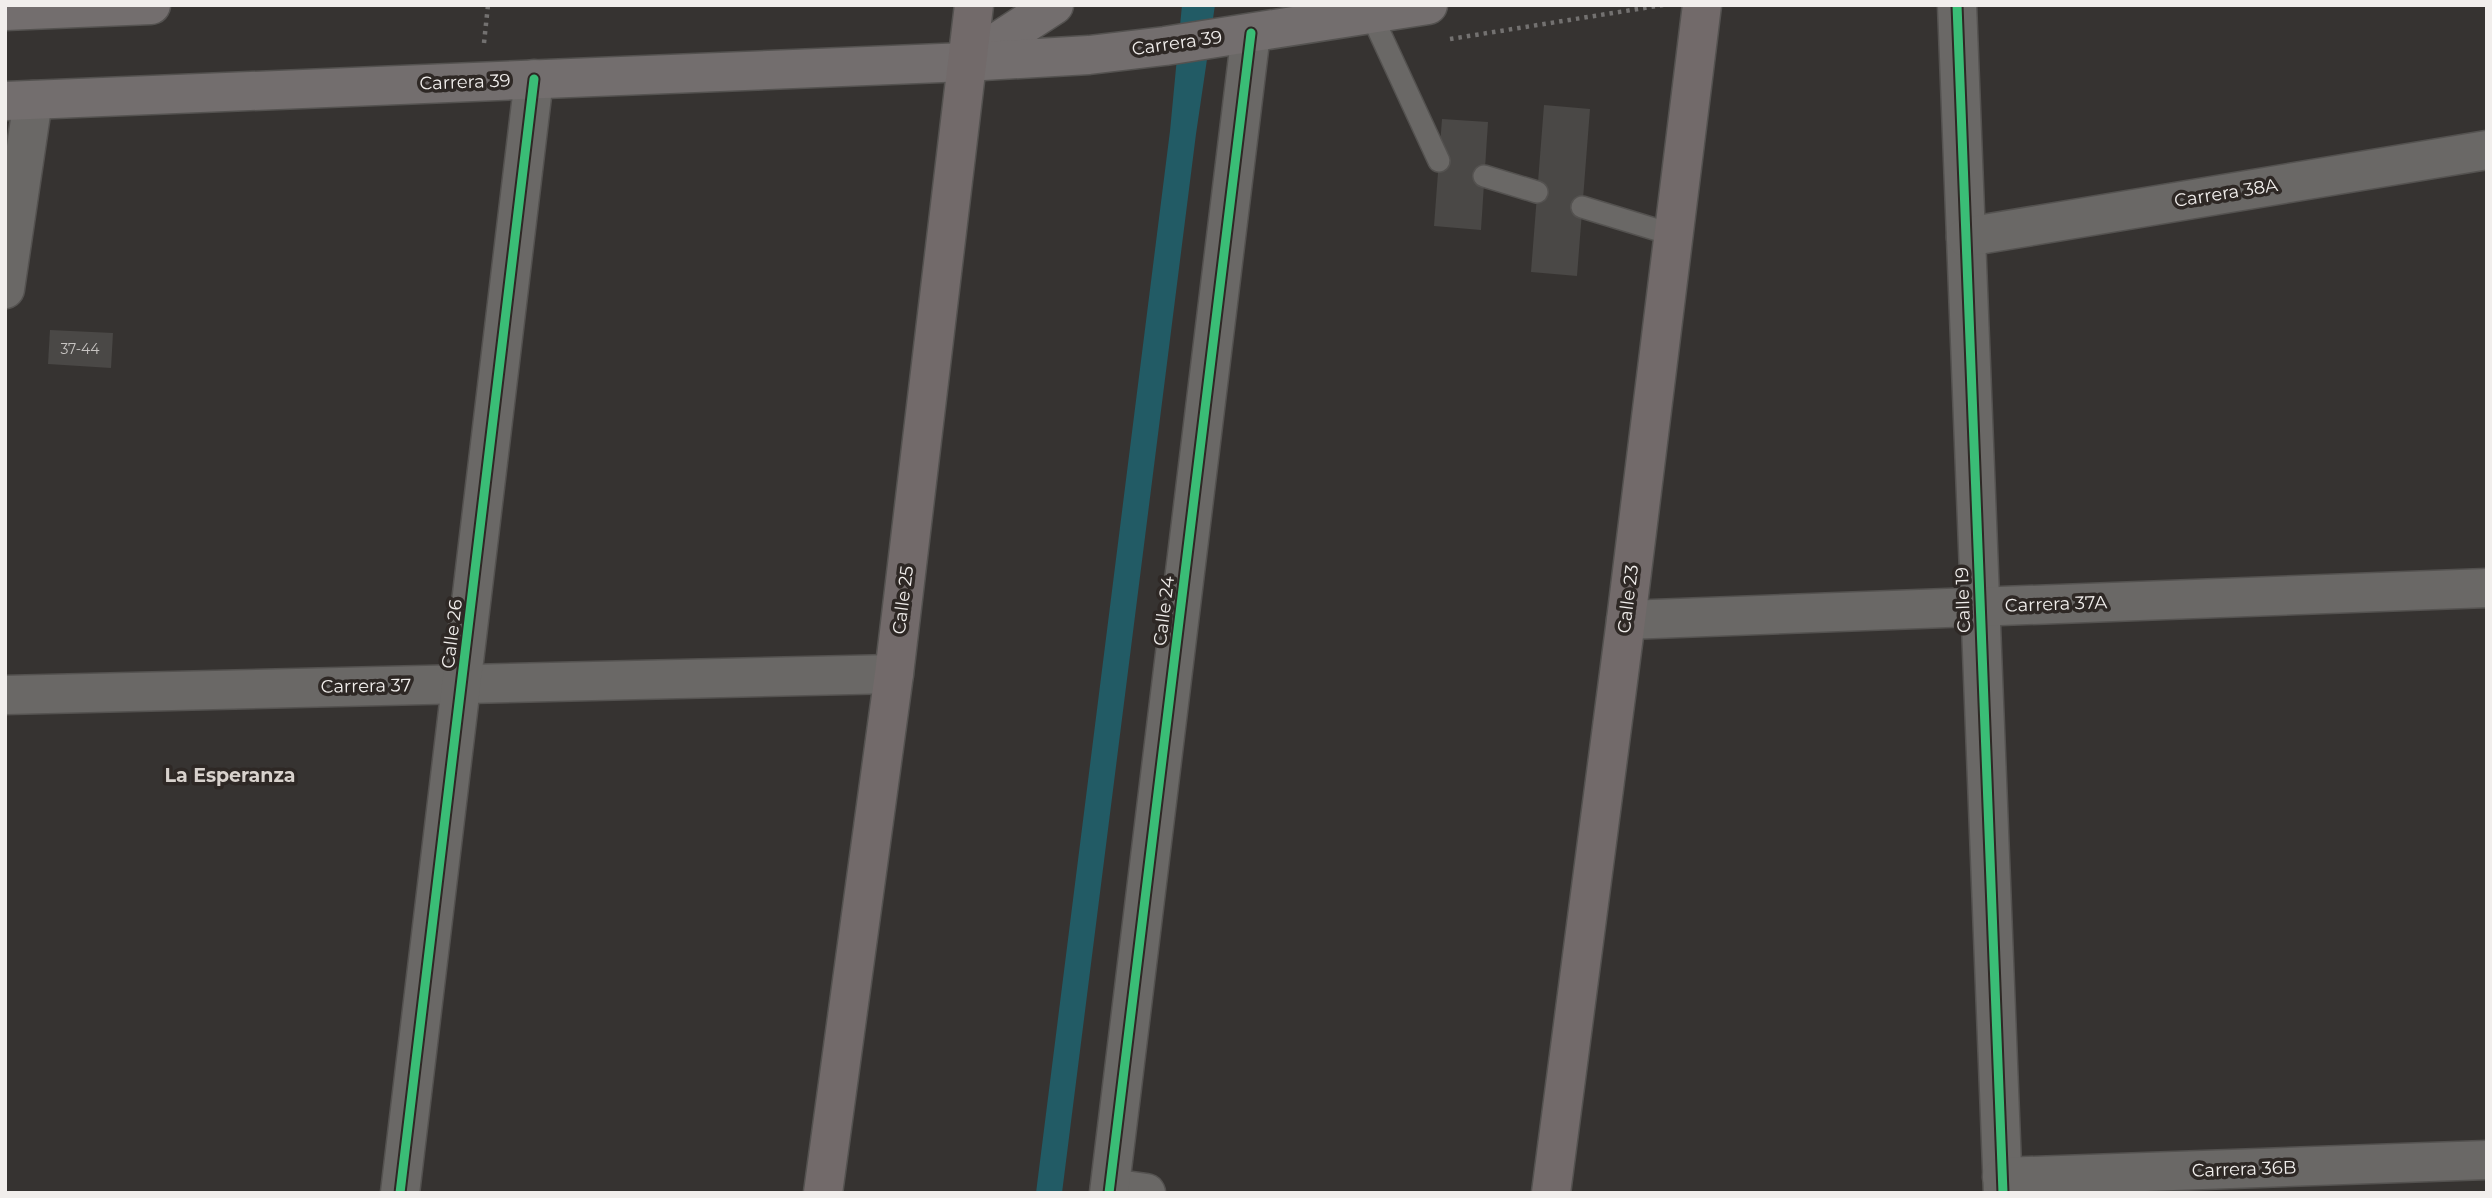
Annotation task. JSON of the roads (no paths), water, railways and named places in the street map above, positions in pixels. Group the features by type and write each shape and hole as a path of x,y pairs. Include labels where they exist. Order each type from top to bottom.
{"main road":[{"path":"23,9 151,5"},
{"name":"Calle 25","path":"823,1193 894,674 974,5"},
{"path":"966,62 1054,5"},
{"name":"Carrera 39","path":"19,101 1089,55 1165,46 1428,5"},
{"name":"Calle 23","path":"1552,1193 1702,5"}],"street":[{"name":"Calle 19","path":"1957,5 2002,1185"},
{"name":"Calle 24","path":"1121,1191 1240,34"},
{"name":"Calle 26","path":"400,1193 534,79"},
{"path":"5,289 19,101"},
{"name":"Carrera 38A","path":"1966,237 2487,150"},
{"name":"Carrera 37A","path":"1626,620 2487,588"},
{"name":"Carrera 37","path":"5,695 894,674"},
{"name":"Carrera 36B","path":"2002,1185 2487,1160"}],"lane":[{"path":"1371,14 1439,161"},
{"path":"1485,176 1537,192"},
{"path":"1583,207 1674,234"}],"water":[{"path":"1182,5 1215,5 1196,134 1062,1193 1036,1193 1170,131"}],"district":[{"name":"La Esperanza","path":"230,775"}]}
